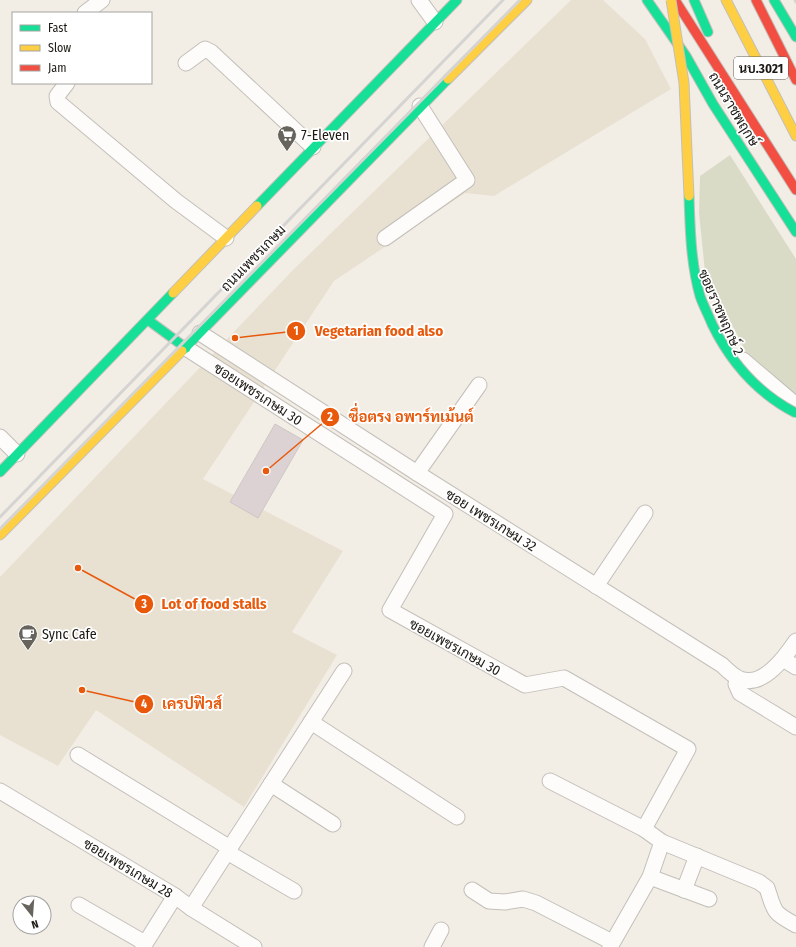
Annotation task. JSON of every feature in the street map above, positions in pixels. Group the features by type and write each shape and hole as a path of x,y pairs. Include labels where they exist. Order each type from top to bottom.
{"main road":[{"path":"0,472 148,320 313,146 456,0"},
{"name":"ถนนเพชรเกษม","path":"0,535 186,348 420,106 527,0"},
{"name":"ถนนราชพฤกษ์","path":"647,0 686,56 713,104 796,232"},
{"path":"671,0 677,34 686,110 689,202 695,274 699,294 719,340 737,367 757,387 785,408 796,413"},
{"path":"675,0 796,190"},
{"path":"694,0 736,97"},
{"name":"นบ.3021","path":"726,0 796,136"},
{"name":"นบ.3021","path":"756,0 796,80"},
{"path":"774,0 796,37"},
{"path":"148,320 186,348"}],"street":[{"path":"86,12 102,0"},
{"path":"419,0 435,22"},
{"path":"186,63 205,49 211,52 313,146"},
{"path":"66,84 57,96 58,102 176,201 226,238"},
{"path":"385,238 470,184 420,106"},
{"name":"ซอยราชพฤกษ์ 2","path":"682,172 701,273 738,356 796,405"},
{"name":"ซอย เพชรเกษม 32","path":"200,333 417,473 722,665 738,678"},
{"name":"ซอยเพชรเกษม 30","path":"186,348 445,514 390,610 525,685 564,678 688,749 644,829"},
{"path":"417,473 479,385"},
{"path":"0,437 17,454"},
{"path":"596,586 645,513"},
{"path":"796,641 773,670 756,679 746,680 738,678 736,684 740,693 796,727"},
{"path":"783,659 796,668"},
{"path":"191,908 344,671"},
{"path":"311,722 457,817"},
{"path":"78,756 294,891"},
{"path":"550,781 644,829 662,842 759,882 766,888 770,904 776,912 796,925"},
{"path":"271,784 333,824"},
{"name":"ซอยเพชรเกษม 28","path":"0,791 175,896 191,908 254,947"},
{"path":"472,890 489,901 504,902 523,899 536,903 611,945 650,877 662,842"},
{"path":"684,890 697,856"},
{"path":"650,877 709,899"},
{"path":"79,905 144,945 175,896"},
{"path":"432,947 441,930"}],"shaded area":[{"path":"571,0 603,0 645,39 671,89 494,196 465,193 334,281 203,479 343,551 292,632 337,655 244,807 96,710 58,766 0,735 0,577 292,271"}],"green space":[{"path":"730,155 796,259 796,402 748,356 705,272 699,213 700,176"}],"building":[{"path":"275,424 303,440 258,518 230,502"}],"railway":[{"path":"0,517 503,0"},
{"path":"0,529 520,0"}],"traffic: fast":[{"path":"257,206 457,0"},
{"path":"647,0 686,56 713,104 796,232"},
{"path":"694,0 708,32"},
{"path":"774,0 796,37"},
{"path":"182,351 448,79"},
{"path":"689,196 693,259 697,284 700,296 712,324 728,352 746,376 769,396 796,413"},
{"path":"0,472 173,293"},
{"path":"148,320 186,348"}],"traffic: slow":[{"path":"448,79 527,0"},
{"path":"671,0 684,83 689,196"},
{"path":"726,0 796,136"},
{"path":"173,293 257,206"},
{"path":"0,535 182,351"}],"traffic: jam":[{"path":"675,0 796,190"},
{"path":"756,0 796,80"}],"place":[{"name":"7-Eleven","path":"287,152"},
{"name":"Vegetarian food also","path":"235,338"},
{"name":"ซื่อตรง อพาร์ทเม้นต์","path":"266,471"},
{"name":"Lot of food stalls","path":"78,568"},
{"name":"Sync Cafe","path":"28,651"},
{"name":"เครปฟิวส์","path":"82,690"}]}
